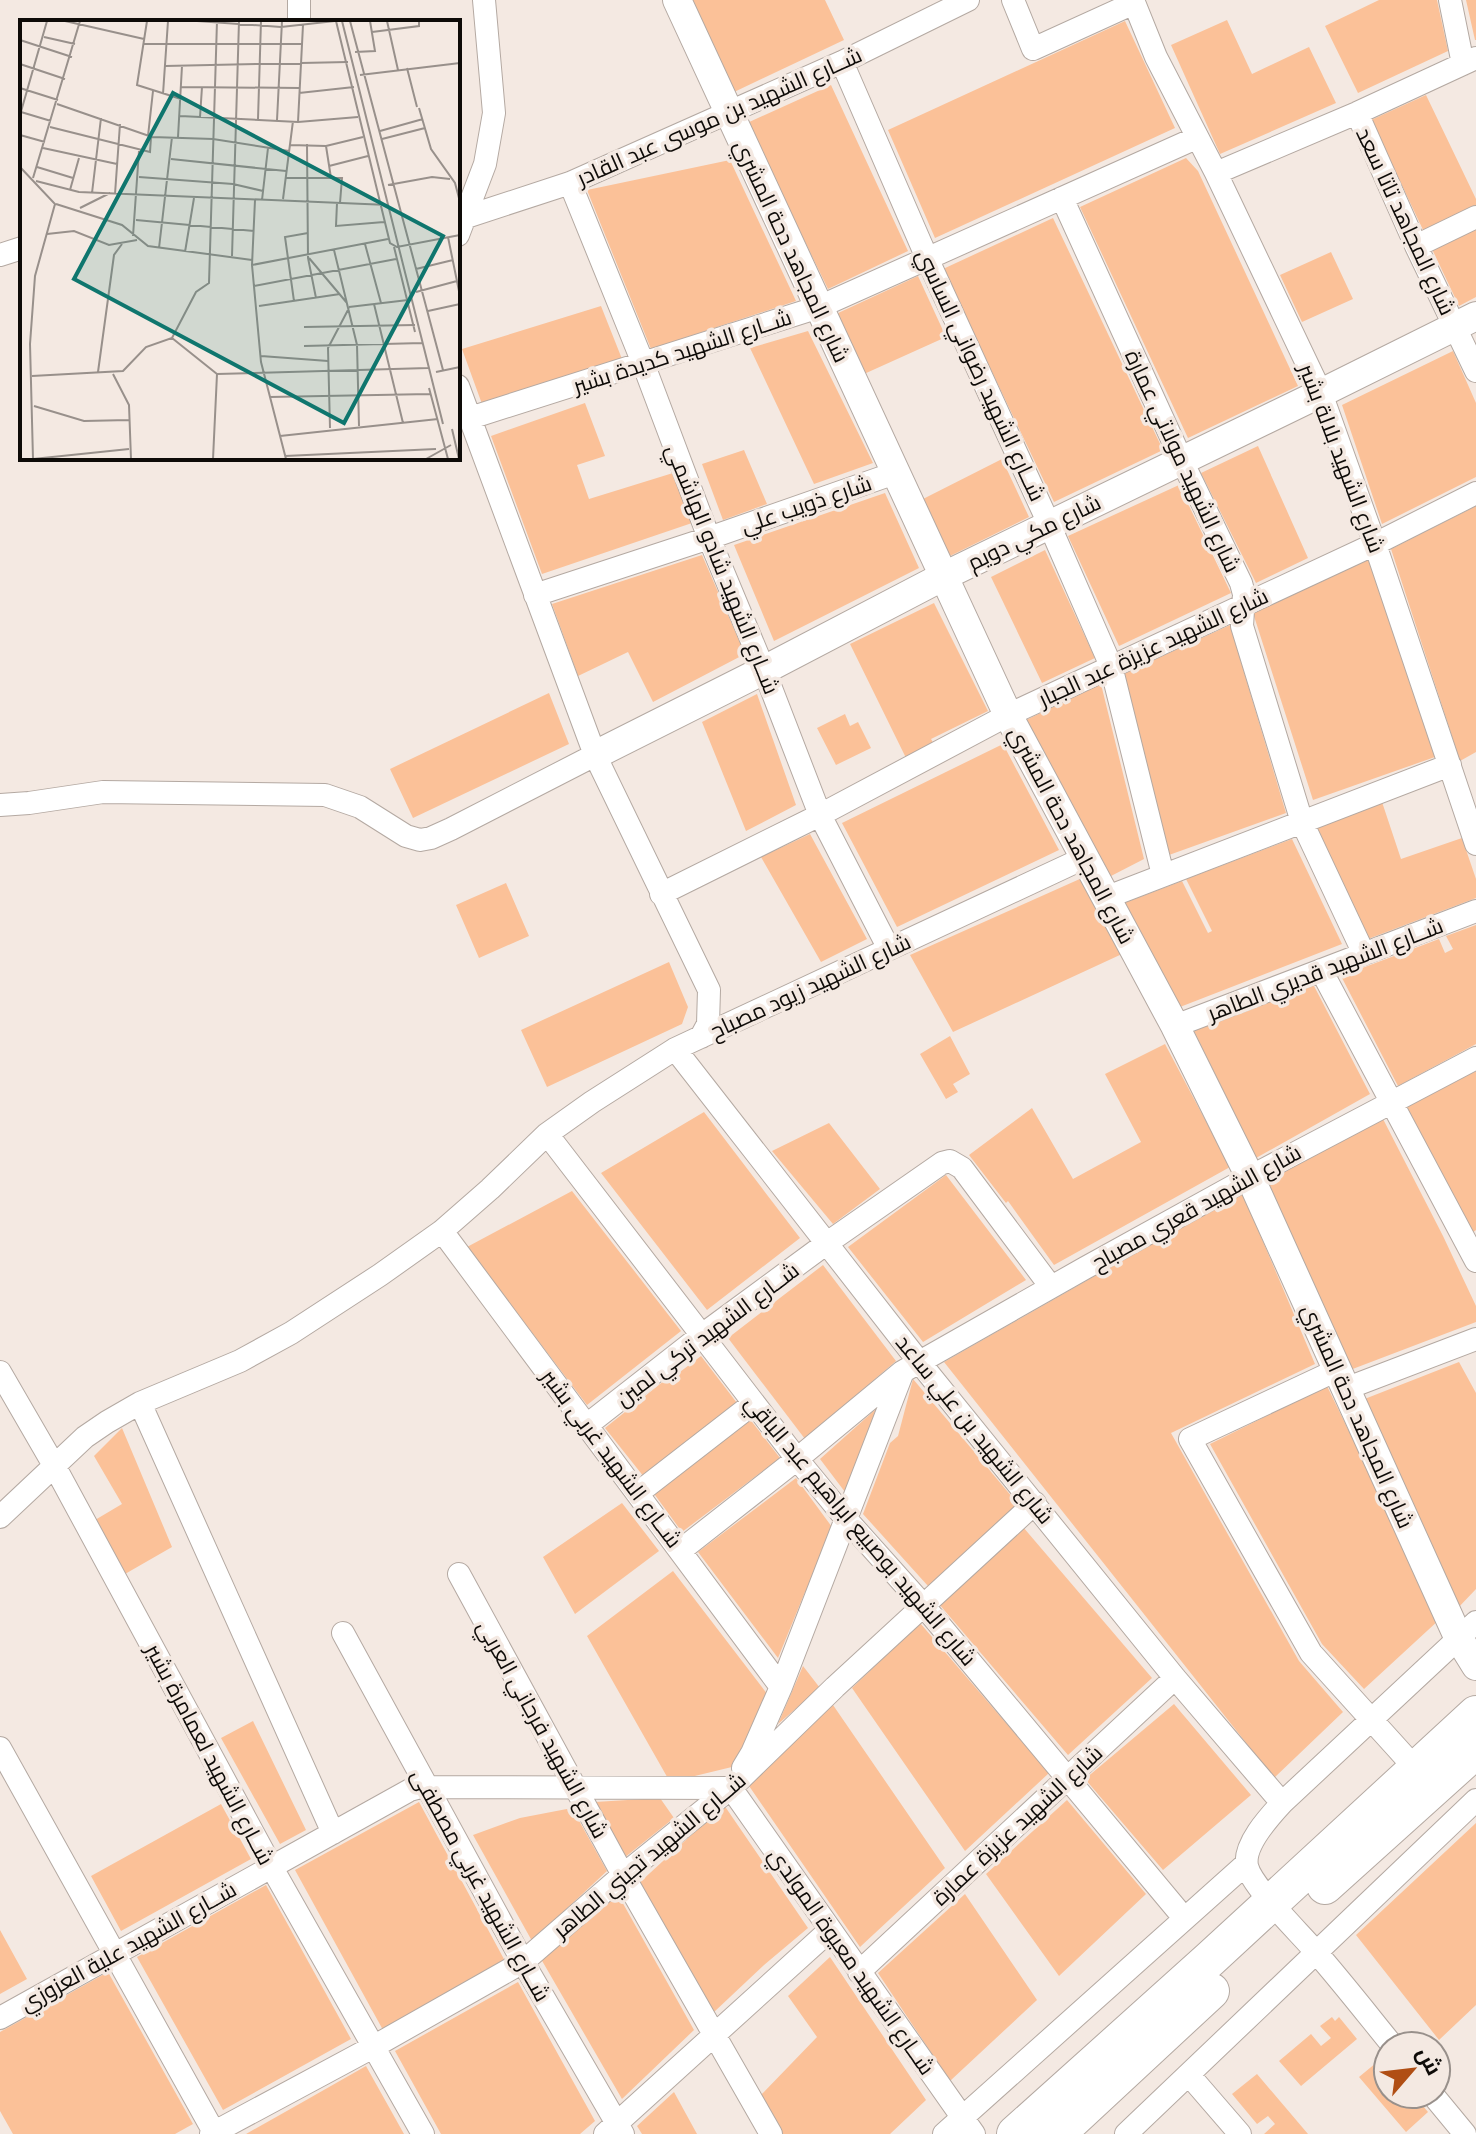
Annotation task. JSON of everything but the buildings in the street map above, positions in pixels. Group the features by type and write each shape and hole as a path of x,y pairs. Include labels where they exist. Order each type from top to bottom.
{"highway":[{"path":"1057,2134 1416,1769 1476,1714"},
{"path":"1015,2134 1476,1750"}],"street":[{"path":"461,227 485,164 494,113 484,0"},
{"name":"شارع المجاهد دحة المشري","path":"677,0 1008,715 1175,1026 1250,1177 1341,1380 1467,1630 1476,1666"},
{"name":"شــارع الشهيد بن موسى عبد القادر","path":"461,227 570,183 842,62 968,0"},
{"path":"1013,0 1033,49 1133,2"},
{"path":"1216,173 1470,61 1450,0"},
{"name":"شارع الشهيد بلالة بشير","path":"1133,2 1156,57 1216,173 1321,393 1476,844"},
{"name":"شــارع الشهيد رضواني الساسي","path":"842,62 1111,666 1163,875"},
{"name":"شارع المجاهد تاتا سعد","path":"1357,113 1416,246 1465,321 1476,371"},
{"name":"شــارع الشهيد كديدة بشير","path":"470,418 819,307 1196,138"},
{"name":"شــارع الشهيد شادو الهاشمي","path":"570,183 820,815 889,949"},
{"name":"شارع الشهيد مولاتي عمارة","path":"1062,198 1241,583 1244,604 1242,626 1302,822 1364,954"},
{"path":"1416,246 1476,217"},
{"path":"0,255 20,249"},
{"name":"شارع مكي دويم","path":"595,755 944,576 1465,321"},
{"path":"460,391 595,755 709,990 708,1024 701,1037"},
{"name":"شارع ذويب علي","path":"535,595 895,473"},
{"name":"شارع الشهيد عزيزة عبد الجبار","path":"661,894 820,815 1008,715 1375,544 1476,493"},
{"path":"0,805 103,792 325,795 360,807 406,836 420,840 451,829 595,755"},
{"path":"1105,898 1450,765"},
{"name":"شارع الشهيد زيود مصباح","path":"0,1517 85,1437 107,1422 140,1403 240,1361 291,1333 380,1275 442,1231 547,1134 675,1049 1084,858"},
{"name":"شــارع الشهيد قديري الطاهر","path":"1175,1026 1476,911"},
{"path":"1321,970 1474,1253"},
{"name":"شارع الشهيد بن علي ساعد","path":"675,1049 827,1243 911,1368 1035,1503 1175,1678 1282,1803"},
{"name":"شارع الشهيد قعري مصباح","path":"681,1550 911,1368 1250,1177 1476,1058"},
{"name":"شارع الشهيد بوصبيع ابراهيم عبد الباقي","path":"547,1134 797,1459 1184,1918"},
{"name":"شــارع الشهيد تركي لمين","path":"587,1425 702,1335 942,1163 950,1161 962,1168 1051,1287"},
{"name":"شــارع الشهيد غربي بشير","path":"442,1231 781,1687"},
{"path":"1416,1769 1311,1653 1190,1439 1341,1380 1476,1339"},
{"path":"427,1787 731,1788 752,1753 781,1687 911,1368"},
{"name":"شــارع الشهيد لعمامرة بشير","path":"0,1372 55,1467 271,1866 423,2134"},
{"path":"140,1403 333,1833"},
{"path":"638,1493 754,1403"},
{"name":"شــارع الشهيد تجيني الطاهر","path":"213,2134 523,1962 623,1875 731,1788 835,1687 1035,1503"},
{"name":"شارع الشهيد فرجاني العربي","path":"459,1574 623,1875 771,2134"},
{"path":"944,2134 968,2126 1184,1918 1246,1864 1262,1825 1282,1803 1467,1630"},
{"name":"شــارع الشهيد غربي مصطفى","path":"343,1633 615,2130"},
{"name":"شارع الشهيد عزيزة عمارة","path":"859,1972 1175,1678"},
{"path":"0,1748 213,2134"},
{"name":"شــارع الشهيد علية العزوزي","path":"0,2018 410,1790 427,1787"},
{"name":"شــارع الشهيد معيوة المولدي","path":"731,1788 968,2126"},
{"path":"1126,2134 1476,1800"},
{"path":"1246,1864 1254,1883 1380,2030"},
{"path":"615,2130 830,1930"},
{"path":"1189,2075 1240,2134"},
{"path":"1445,2110 1465,2134"}]}
